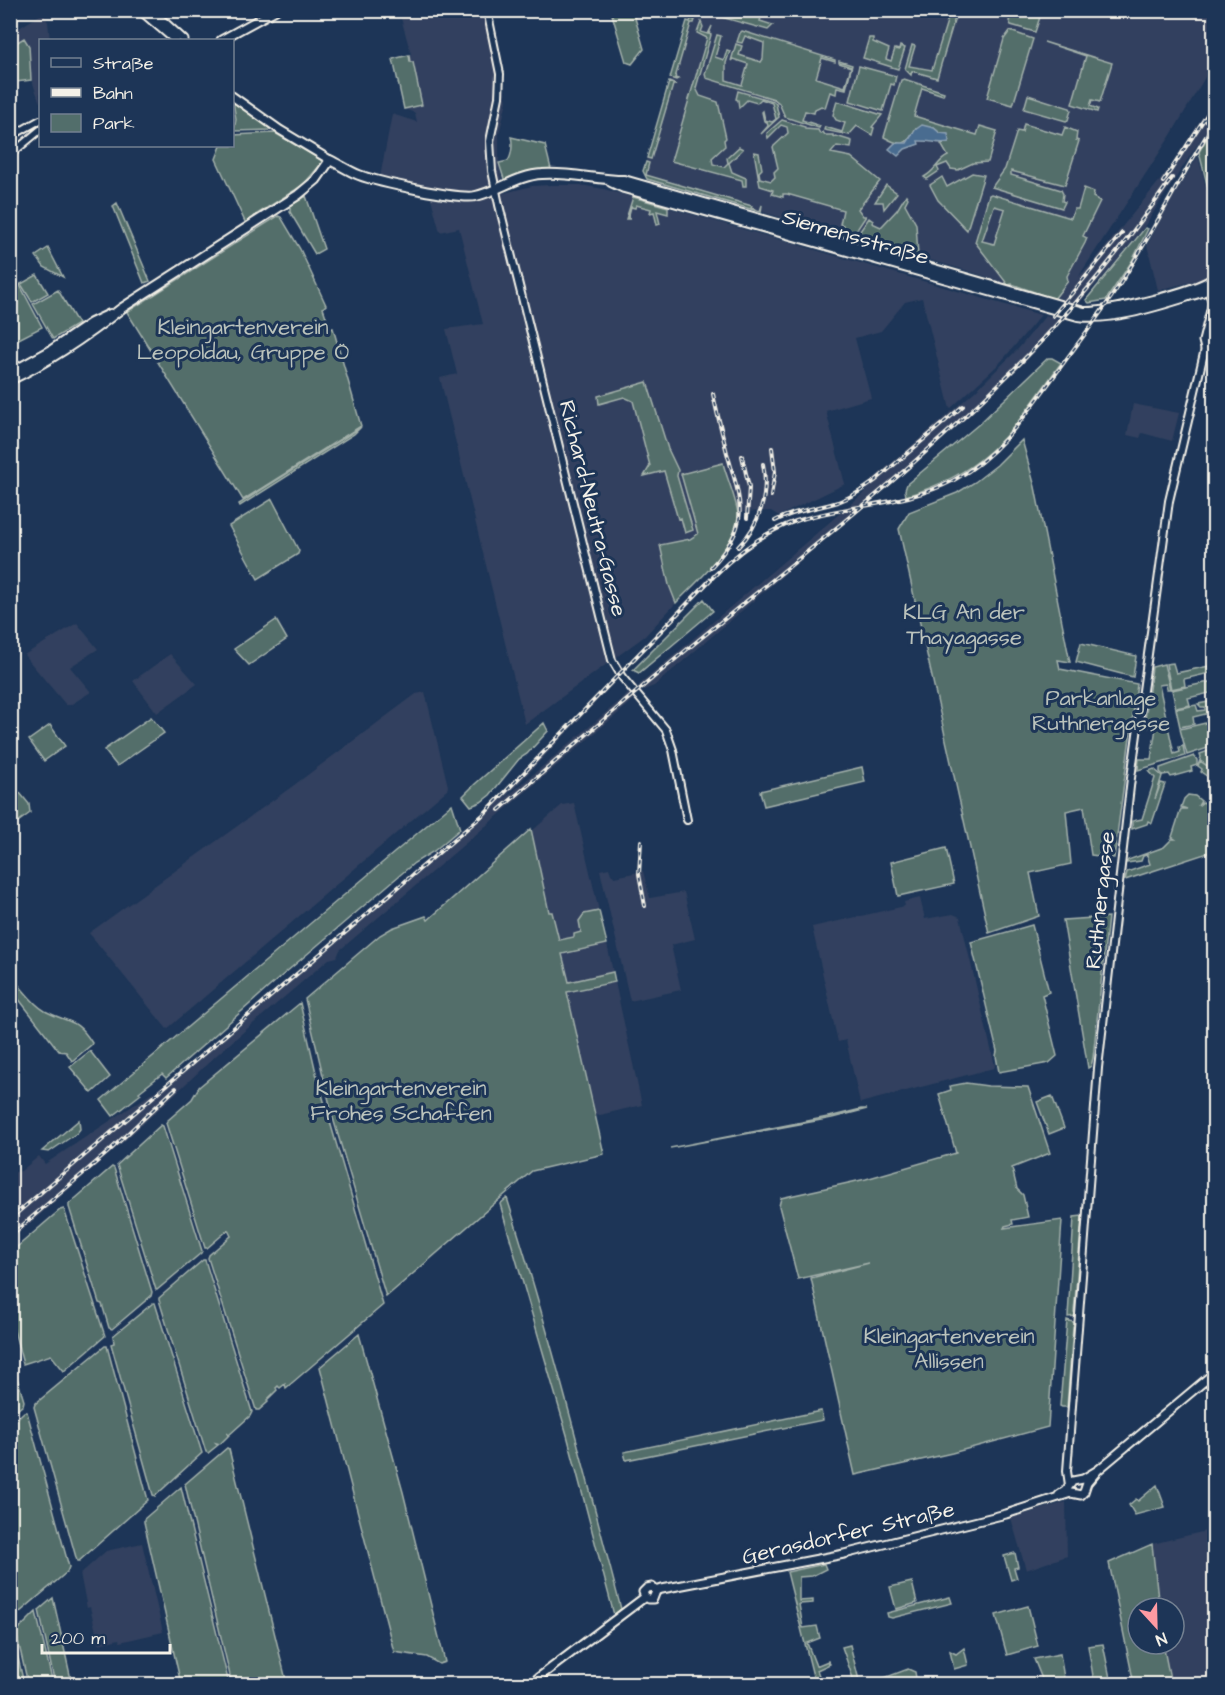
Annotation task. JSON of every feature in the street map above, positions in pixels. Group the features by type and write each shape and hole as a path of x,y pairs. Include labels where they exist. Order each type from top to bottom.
{"main road":[{"path":"140,10 174,39"},
{"path":"151,10 183,39"},
{"path":"223,39 276,10"},
{"name":"Siemensstraße","path":"234,97 280,130 330,160 369,178 461,198 477,196 543,174 582,175 607,180 624,188 1069,315 1097,315 1212,284"},
{"path":"10,380 52,357 100,326 122,308 298,195 316,180 330,160"},
{"path":"1204,349 1203,341 1212,304 1212,284"},
{"path":"10,373 50,351 96,320 122,308"},
{"path":"1204,349 1215,312"},
{"path":"1204,349 1213,351"},
{"name":"Gerasdorfer Straße","path":"1070,1488 1081,1495 1098,1470 1215,1373"},
{"name":"Gerasdorfer Straße","path":"530,1684 645,1597 646,1587 652,1587 656,1591 844,1554 1047,1502 1070,1488 1078,1480 1098,1470"},
{"path":"1078,1480 1085,1488"}],"street":[{"name":"Richard-Neutra-Gasse","path":"487,10 500,74 499,96 490,136 491,165 612,660 622,677 666,730 675,760 687,819"},
{"path":"10,137 39,121"},
{"path":"10,155 39,131"},
{"name":"Ruthnergasse","path":"1070,1488 1067,1471 1098,1068 1131,778 1169,501 1204,349"},
{"name":"Ruthnergasse","path":"1069,1461 1072,1473 1078,1480"}],"shaded area":[{"path":"399,11 488,11 507,101 499,134 499,163 504,193 532,186 550,185 580,185 604,189 1041,315 999,364 950,409 922,298 905,302 881,331 855,338 871,398 826,411 845,484 779,516 771,511 737,512 723,464 681,474 698,534 679,542 669,585 676,603 645,636 525,724 440,378 457,374 446,329 483,324 459,228 440,232 429,191 380,177 392,114 417,122 415,113 404,109 393,59 411,54"},
{"path":"690,11 1214,11 1214,62 1171,135 1079,276 1091,265 1170,168 1214,99 1214,119 1144,227 1078,304 1056,297 1054,299 968,271 647,179 643,171"},
{"path":"43,13 48,22 50,39 39,39 39,100 31,78 29,46 24,38 11,47 11,33"},
{"path":"922,125 948,134 949,142 918,141 919,144 905,149 898,156 889,149 895,143 907,143 915,130"},
{"path":"1198,156 1214,218 1214,272 1204,279 1158,290 1147,245"},
{"path":"1046,315 1063,320 1025,362 970,415 654,686 644,690 639,685 866,491 872,480 974,392 1019,348"},
{"path":"1133,404 1179,413 1172,441 1142,433 1140,438 1127,435"},
{"path":"696,591 699,594 696,598 630,666 627,663"},
{"path":"77,623 98,649 70,667 91,692 70,705 66,705 24,655"},
{"path":"170,654 197,684 157,713 133,681"},
{"path":"612,679 615,682 504,799 630,692 635,698 628,705 340,950 337,957 329,959 220,1052 130,1136 11,1240 11,1173 21,1171 39,1156 45,1164 164,1085 481,814"},
{"path":"425,692 448,786 447,790 167,1029 89,933 416,694"},
{"path":"574,803 599,911 584,914 581,932 574,937 559,941 552,912 550,913 532,831 562,805"},
{"path":"609,868 615,877 643,871 650,898 684,892 695,939 671,945 681,990 630,1001 600,870"},
{"path":"920,898 925,919 953,914 960,917 995,1066 860,1103 846,1040 838,1042 812,927 905,906 904,902"},
{"path":"607,944 613,972 569,982 562,954"},
{"path":"615,982 642,1105 596,1116 567,992"},
{"path":"1066,1502 1067,1556 1026,1570 1011,1518"},
{"path":"1214,1529 1214,1684 1171,1684 1165,1656 1186,1656 1186,1596 1158,1596 1152,1544"},
{"path":"142,1543 163,1632 120,1642 119,1639 99,1644 90,1607 87,1608 80,1574 106,1551"}],"green space":[{"path":"1013,10 1042,11 1035,32 1011,25 1009,21"},
{"path":"611,11 633,11 644,49 632,64 626,62"},
{"path":"710,11 763,11 760,21 773,25 768,30 714,15 709,13"},
{"path":"922,11 957,11 937,78 912,71 911,75 905,69 912,45 915,46 909,66 932,70 948,18 932,13 924,16 921,15"},
{"path":"691,19 695,20 691,23 676,80 670,78 687,21 690,22"},
{"path":"701,22 703,27 701,32 708,34 712,26 696,88 700,96 718,102 726,138 725,146 712,158 713,164 724,167 728,163 727,158 739,147 743,149 729,163 732,172 746,178 746,186 743,186 742,180 671,161 707,38 697,33"},
{"path":"742,31 835,60 835,62 822,58 816,78 845,87 851,67 839,61 852,65 846,89 837,87 836,94 830,92 825,108 821,106 815,109 814,113 805,111 802,120 820,126 819,128 785,117 779,103 774,99 706,78 705,74 717,35 721,36 715,57 724,60 727,50 730,51 726,63 726,80 742,85 748,64 733,59 731,61 736,44 742,46 739,55 761,62 764,43 745,36 742,43 737,42"},
{"path":"1010,31 1033,39 1013,105 987,98 1004,39"},
{"path":"24,38 29,46 31,80 16,82 11,46"},
{"path":"869,38 873,38 873,42 889,49 886,59 891,61 895,49 899,50 900,46 905,48 898,69 863,58"},
{"path":"1044,42 1112,63 1100,102 1092,100 1090,106 1098,109 1097,112 1072,104 1086,56"},
{"path":"409,55 410,62 413,62 422,105 404,109 393,59"},
{"path":"859,66 896,76 894,85 891,84 883,111 850,101"},
{"path":"901,80 944,92 943,95 922,88 914,116 977,135 980,126 997,131 988,162 973,163 958,170 951,169 947,163 937,167 939,171 927,179 924,177 948,156 941,144 945,143 940,133 934,128 915,129 909,139 902,143 884,137"},
{"path":"669,82 676,85 673,85 651,159 647,158"},
{"path":"738,91 773,101 776,104 779,117 761,134 768,126 764,121 763,111 765,120 772,122 776,119 772,103 761,99 757,103 747,100 739,108 736,99"},
{"path":"1028,95 1070,108 1068,120 1024,109"},
{"path":"837,101 882,115 872,127 874,128 872,135 857,126 849,135 824,130 825,127 842,132 845,123 836,120 833,115"},
{"path":"234,103 270,130 234,131 236,119"},
{"path":"782,120 805,127 805,129 818,130 820,134 823,132 825,135 852,141 851,148 837,146 831,153 851,157 880,181 858,209 863,216 866,216 856,231 851,231 849,238 816,228 817,225 841,231 843,210 787,194 783,194 783,197 772,194 773,190 760,186 754,152 759,153 762,169 759,172 760,178 771,181 778,168 773,147 788,133 787,127 781,125 768,138 767,133"},
{"path":"1024,124 1062,135 1065,127 1077,132 1076,140 1079,141 1065,185 1011,171 1011,175 1061,190 1062,201 1065,202 1062,208 992,187 1005,169 1017,131 1022,132"},
{"path":"1214,126 1214,212 1199,152"},
{"path":"275,133 321,160 322,163 303,185 254,216 253,220 246,224 216,159 221,147 234,147 234,135"},
{"path":"511,137 545,145 551,169 532,171 504,179 499,163 508,161 512,149"},
{"path":"646,162 649,163 646,175 752,206 751,208 760,211 762,205 761,212 647,179 643,171"},
{"path":"972,173 984,175 967,230 938,200 930,185 942,177 947,187"},
{"path":"886,185 897,193 884,209 883,202 875,202"},
{"path":"1084,188 1094,192 1093,197 1100,201 1083,236 1087,238 1085,243 1067,276 1068,281 1054,299 1012,284 1008,285 975,242 991,194 1071,218 1074,209 1078,209","holes":["994,206 1005,209 994,244 982,241"]},
{"path":"906,195 908,198 905,204 916,224 918,255 915,257 859,240 860,231 869,218 873,221 872,223 881,227 897,210"},
{"path":"306,196 324,249 315,254 290,212 290,206"},
{"path":"633,197 668,207 668,214 657,211 660,224 657,225 654,212 650,213 651,209 636,205 635,208 631,207 628,218 631,219 626,219"},
{"path":"117,203 150,281 144,283 113,206"},
{"name":"Kleingartenverein Leopoldau, Gruppe Ö","path":"278,216 281,217 300,249 326,305 323,308 330,329 333,328 361,426 243,500 127,312"},
{"path":"1145,228 1148,229 1132,261 1106,300 1089,303 1086,300"},
{"path":"48,248 63,277 44,267 36,256"},
{"path":"13,272 42,327 11,343 10,273"},
{"path":"37,275 48,293 32,302 21,284"},
{"path":"58,290 78,324 53,339 33,304"},
{"path":"1048,358 1061,363 1028,409 997,445 959,474 935,486 906,496 907,484 979,424"},
{"path":"647,382 668,449 678,470 677,476 693,530 685,533 681,518 678,519 664,471 644,476 650,466 633,401 624,397 599,404 598,396"},
{"path":"361,427 354,434 240,506 239,504"},
{"path":"1022,440 1035,487 1070,662 1058,660 1060,669 1137,684 1114,858 1091,855 1084,807 1066,811 1071,864 1030,873 1039,916 989,933 899,529 909,512 957,493 975,482 997,465"},
{"path":"723,463 738,512 736,529 723,553 676,603 669,585 660,545 690,539 698,534 681,474"},
{"path":"272,499 299,551 298,554 258,579 229,526"},
{"path":"704,599 713,611 639,673 633,670"},
{"path":"276,620 287,639 249,665 234,649"},
{"path":"1081,643 1136,656 1133,677 1076,662"},
{"path":"1173,663 1176,673 1214,665 1214,672 1184,679 1185,686 1171,689 1166,664"},
{"path":"1164,664 1170,689 1167,689 1166,684 1159,685 1174,754 1180,752 1179,747 1183,746 1185,756 1138,770 1139,759 1151,759 1156,728 1144,727 1152,667"},
{"path":"1214,681 1214,692 1188,698 1190,705 1176,708 1172,690"},
{"path":"1214,701 1214,712 1193,717 1194,724 1180,727 1176,709 1196,705 1198,711 1205,710 1205,707 1198,704"},
{"path":"151,717 164,733 117,766 104,750"},
{"path":"1214,721 1214,746 1187,755 1180,729"},
{"path":"544,723 548,731 527,754 519,759 490,795 471,806 463,796"},
{"path":"50,725 65,746 44,761 29,740"},
{"path":"1214,749 1214,770 1200,761 1214,771 1214,781 1201,772 1202,769 1198,766 1200,754"},
{"path":"1194,756 1197,765 1191,767 1192,771 1171,777 1169,774 1163,775 1160,772 1160,768"},
{"path":"862,767 865,782 764,806 760,791"},
{"path":"1154,769 1162,776 1155,799 1161,783 1165,784 1152,823 1148,821 1147,824 1132,829 1132,821 1142,819 1155,778 1149,771"},
{"path":"15,787 29,804 30,813 11,827 11,790"},
{"path":"1188,795 1195,796 1201,801 1198,806 1203,802 1214,810 1214,851 1125,880 1127,872 1150,864 1147,855 1143,856 1141,861 1126,863 1128,860 1164,847 1175,839 1172,837 1181,809 1187,809 1181,807"},
{"path":"452,804 460,829 434,851 414,863 166,1078 162,1074 113,1116 101,1100"},
{"name":"Kleingartenverein Frohes Schaffen","path":"531,829 549,912 552,912 559,940 574,937 574,934 581,932 579,921 584,914 599,911 607,944 562,954 569,982 613,972 615,982 567,992 604,1154 532,1171 386,1297 333,1118 305,999 380,935 392,928 426,916 428,920"},
{"path":"946,848 954,884 898,896 891,862"},
{"path":"1108,917 1093,1058 1088,1068 1063,920"},
{"path":"1032,925 1049,992 1042,995 1057,1056 1049,1063 999,1072 997,1051 971,942"},
{"path":"12,983 17,983 33,1002 45,1011 76,1025 92,1043 91,1045 72,1061 66,1052 59,1051 11,989"},
{"path":"300,1003 317,1077 383,1305 286,1388 285,1384 280,1388 278,1386 267,1400 268,1402 256,1410 208,1258 231,1236 228,1230 205,1248 166,1123 192,1099 199,1087"},
{"path":"90,1051 110,1077 92,1093 70,1067"},
{"name":"Kleingartenverein Allissen","path":"966,1083 1028,1087 1050,1153 1012,1168 1017,1189 1023,1195 1028,1217 1012,1220 1013,1224 1004,1228 1062,1220 1048,1427 952,1453 855,1475 811,1278 869,1263 798,1279 779,1206 781,1198 866,1179 956,1153 939,1094 951,1090 950,1086"},
{"path":"1052,1096 1064,1128 1049,1134 1037,1102"},
{"path":"867,1109 832,1118 670,1148 833,1116"},
{"path":"79,1120 80,1129 77,1133 49,1152 42,1151"},
{"path":"161,1125 202,1251 156,1290 117,1165"},
{"path":"112,1167 152,1292 151,1296 112,1329 109,1328 102,1304 99,1303 69,1204"},
{"path":"507,1198 552,1351 621,1609 614,1615 567,1435 500,1204"},
{"path":"64,1209 105,1336 64,1371 51,1355 23,1364 11,1319 10,1253"},
{"path":"1082,1216 1074,1312 1077,1313 1076,1316 1068,1317 1074,1217"},
{"path":"205,1260 252,1412 229,1435 227,1433 228,1436 220,1444 216,1443 218,1445 208,1453 159,1300"},
{"path":"155,1303 202,1453 155,1496 111,1344 114,1343 113,1336"},
{"path":"1067,1320 1076,1323 1076,1326 1073,1327 1067,1407 1062,1407 1060,1406"},
{"path":"359,1334 403,1492 445,1662 439,1664 427,1657 394,1652 320,1367"},
{"path":"107,1346 148,1500 77,1561 34,1407"},
{"path":"10,1354 24,1401 23,1405 11,1415"},
{"path":"821,1411 823,1420 626,1460 624,1452"},
{"path":"27,1412 69,1567 67,1572 14,1617 10,1610 11,1424"},
{"path":"227,1448 287,1684 232,1684 185,1484"},
{"path":"1157,1485 1165,1507 1135,1515 1129,1505 1136,1499 1138,1501"},
{"path":"181,1487 229,1684 181,1684 144,1519"},
{"path":"1152,1544 1158,1596 1126,1596 1126,1645 1109,1563"},
{"path":"1015,1553 1018,1567 1014,1568 1017,1578 1011,1580 1004,1556"},
{"path":"824,1564 826,1569 812,1576 799,1577 799,1601 813,1600 813,1603 799,1604 803,1628 817,1626 820,1638 807,1643 816,1666 828,1661 830,1664 817,1670 822,1684 815,1684 787,1572"},
{"path":"912,1582 917,1603 896,1609 890,1587"},
{"path":"950,1597 952,1603 892,1618 888,1617 887,1613"},
{"path":"53,1598 72,1684 55,1684 39,1610"},
{"path":"1028,1606 1038,1646 1007,1655 996,1615"},
{"path":"36,1612 53,1684 28,1684 16,1632"},
{"path":"11,1635 13,1635 24,1684 11,1684"},
{"path":"1103,1644 1111,1683 1085,1684 1094,1682 1088,1646"},
{"path":"850,1645 860,1684 855,1684 842,1647"},
{"path":"964,1648 968,1665 954,1669 950,1651 956,1654"},
{"path":"1060,1654 1065,1684 1044,1684 1034,1659"},
{"path":"1128,1656 1165,1656 1171,1684 1134,1684"},
{"path":"908,1669 915,1672 917,1684 881,1684 884,1678"}],"railway":[{"path":"1163,182 1214,104"},
{"path":"10,1219 484,814 714,576 742,551 762,537 796,521 896,500 935,489 970,470 999,446 1023,418 1109,300 1214,123"},
{"path":"499,810 675,659 871,499 993,390 1051,331 1087,289 1172,178"},
{"path":"1053,316 1122,233"},
{"path":"711,567 732,538 740,513 736,486 713,394"},
{"path":"775,521 848,498 875,481 963,406"},
{"path":"771,496 775,472 772,448"},
{"path":"742,456 749,487 747,518"},
{"path":"738,547 752,529 761,509 765,487 763,464"},
{"path":"641,841 639,874 645,906"},
{"path":"10,1236 107,1153 176,1088"}],"park label":[{"name":"KLG An der Thayagasse","path":"964,624"},
{"name":"Parkanlage Ruthnergasse","path":"1101,710"}]}
